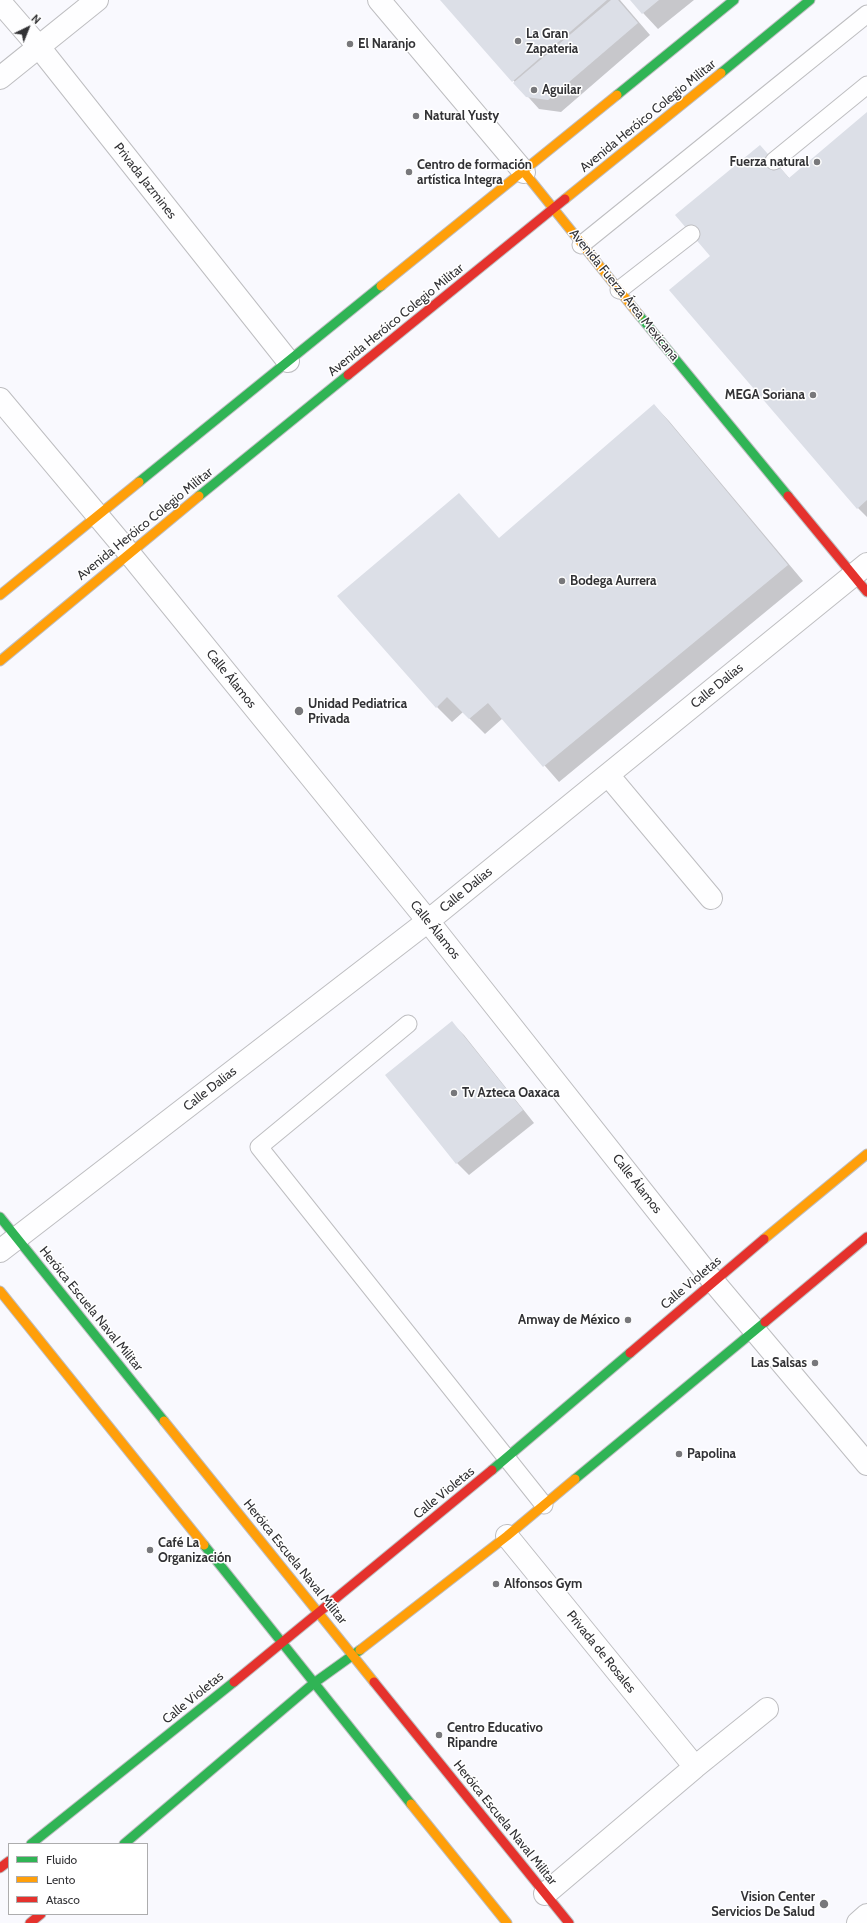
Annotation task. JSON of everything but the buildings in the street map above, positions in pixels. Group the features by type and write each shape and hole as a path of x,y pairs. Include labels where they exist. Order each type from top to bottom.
{"street":[{"path":"0,78 97,0"},
{"name":"Avenida Fuerza Área Mexicana","path":"379,0 554,208 581,245 860,570 867,592"},
{"path":"0,595 524,172 734,0"},
{"name":"Avenida Heróico Colegio Militar","path":"0,661 129,553 810,0"},
{"name":"Privada Jazmines","path":"0,2 39,47 288,361"},
{"name":"Calle Álamos","path":"0,399 129,553 428,921 713,1281 756,1330 867,1464"},
{"name":"Calle Dalias","path":"0,1251 428,921 860,570"},
{"path":"608,775 711,898"},
{"name":"Calle Violetas","path":"32,1843 283,1643 506,1459 713,1281 867,1154"},
{"name":"Heróica Escuela Naval Militar","path":"0,1217 569,1923"},
{"path":"125,1843 314,1683 354,1655 507,1536 867,1237"},
{"path":"0,1291 507,1923"},
{"name":"Privada de Rosales","path":"507,1536 695,1767"},
{"path":"545,1894 695,1767 767,1709"},
{"path":"0,1868 8,1862"},
{"path":"30,1923 40,1915"},
{"path":"858,1923 867,1915"}],"lane":[{"path":"581,245 867,14"},
{"path":"774,161 867,85"},
{"path":"619,290 691,234"},
{"path":"408,1024 259,1147 544,1505"}],"traffic: fast":[{"path":"617,95 734,0"},
{"path":"721,73 810,0"},
{"path":"139,482 381,286"},
{"path":"639,315 788,496"},
{"path":"199,496 348,375"},
{"path":"0,1217 164,1421"},
{"path":"575,1479 765,1322"},
{"path":"492,1470 630,1353"},
{"path":"204,1545 411,1804"},
{"path":"125,1843 314,1683 360,1650"},
{"path":"32,1843 234,1682"}],"traffic: slow":[{"path":"565,199 721,73"},
{"path":"381,286 617,95"},
{"path":"524,172 639,315"},
{"path":"0,595 139,482"},
{"path":"0,661 199,496"},
{"path":"764,1239 867,1154"},
{"path":"0,1291 204,1545"},
{"path":"164,1421 374,1682"},
{"path":"360,1650 507,1536 575,1479"},
{"path":"411,1804 507,1923"}],"traffic: jam":[{"path":"348,375 565,199"},
{"path":"788,496 867,592"},
{"path":"765,1322 867,1237"},
{"path":"630,1353 764,1239"},
{"path":"234,1682 492,1470"},
{"path":"374,1682 569,1923"},
{"path":"0,1868 8,1862"},
{"path":"30,1923 40,1915"}],"place":[{"name":"La Gran Zapateria","path":"518,41"},
{"name":"El Naranjo","path":"350,44"},
{"name":"Aguilar","path":"534,90"},
{"name":"Natural Yusty","path":"416,116"},
{"name":"Fuerza natural","path":"817,162"},
{"name":"Centro de formación artística Integra","path":"409,172"},
{"name":"MEGA Soriana","path":"813,395"},
{"name":"Bodega Aurrera","path":"562,581"},
{"name":"Unidad Pediatrica Privada","path":"299,711"},
{"name":"Tv Azteca Oaxaca","path":"454,1093"},
{"name":"Amway de México","path":"628,1320"},
{"name":"Las Salsas","path":"815,1363"},
{"name":"Papolina","path":"679,1454"},
{"name":"Café La Organización","path":"150,1550"},
{"name":"Alfonsos Gym","path":"496,1584"},
{"name":"Centro Educativo Ripandre","path":"439,1735"},
{"name":"Vision Center Servicios De Salud","path":"824,1904"}]}
